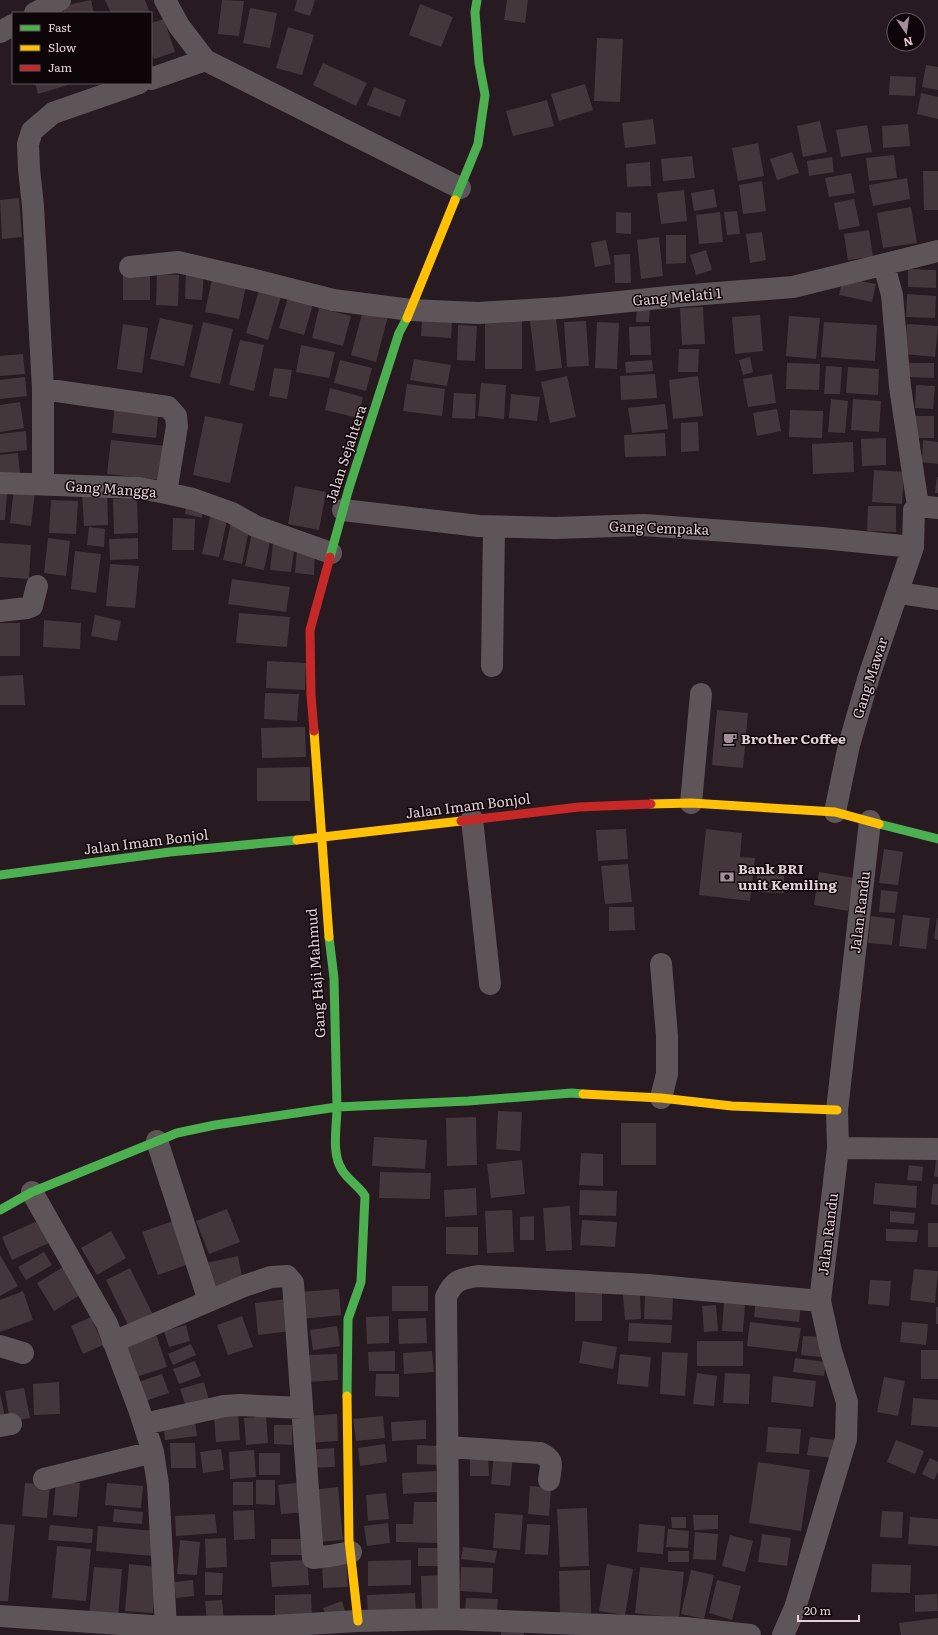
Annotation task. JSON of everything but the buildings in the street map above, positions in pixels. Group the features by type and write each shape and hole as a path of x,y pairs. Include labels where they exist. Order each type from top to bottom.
{"main road":[{"name":"Jalan Sejahtera","path":"321,838 311,695 310,630 343,510 399,333 411,310 478,144 485,95 479,63 475,12 477,0"},
{"name":"Jalan Imam Bonjol","path":"0,875 170,852 321,838 579,807 690,803 836,812 938,839"},
{"name":"Gang Haji Mahmud","path":"321,838 327,920 334,978 338,1162 342,1169 362,1190 365,1196 361,1282 348,1320 347,1434 351,1552 358,1621"},
{"path":"0,1210 32,1192 177,1133 192,1129 337,1107 468,1101 572,1093 661,1098 732,1106 837,1110"}],"street":[{"path":"37,12 60,0"},
{"path":"165,0 179,26 206,60 460,188"},
{"path":"0,32 12,26"},
{"path":"152,79 206,60"},
{"path":"43,484 43,389 33,206 28,144 32,131 53,113 136,84"},
{"name":"Gang Melati 1","path":"130,267 178,262 333,300 411,310 478,313 560,308 679,296 793,287 938,251"},
{"path":"884,265 892,295 900,386 928,507 914,510 913,547"},
{"path":"43,389 168,407 176,416 177,426 166,493"},
{"name":"Gang Mangga","path":"0,483 139,488 166,493 193,499 232,513 255,526 331,553"},
{"name":"Gang Cempaka","path":"343,510 494,527 555,528 644,525 822,538 913,547"},
{"path":"492,666 494,527"},
{"name":"Gang Mawar","path":"836,812 849,745 869,676 899,593 913,547"},
{"path":"0,611 27,608 32,606 37,586"},
{"path":"899,593 938,599"},
{"path":"690,803 701,694"},
{"path":"472,819 490,984"},
{"name":"Jalan Randu","path":"783,1635 795,1608 846,1439 847,1402 831,1351 820,1301 838,1148 837,1110 870,821"},
{"path":"661,964 667,1036 666,1074 661,1098"},
{"path":"157,1141 209,1301"},
{"path":"838,1148 938,1149"},
{"path":"32,1192 107,1324 153,1452 158,1485 166,1627"},
{"path":"113,1342 244,1286 271,1277 287,1276 293,1283 313,1558 351,1552"},
{"path":"449,1619 446,1297 451,1286 460,1279 478,1276 648,1285 820,1301"},
{"path":"0,1346 23,1353"},
{"path":"144,1424 232,1406 302,1408"},
{"path":"447,1447 540,1453 548,1457 551,1461 549,1480"},
{"path":"44,1479 153,1452"},
{"path":"0,1616 166,1627 274,1626 358,1621 416,1627 449,1619 685,1628 750,1635"}],"traffic: fast":[{"path":"455,200 478,144 485,95 479,63 475,12 477,0"},
{"path":"330,557 349,488 399,333 407,318"},
{"path":"879,824 938,839"},
{"path":"0,875 170,852 297,840"},
{"path":"0,1210 32,1192 177,1133 215,1125 337,1107 334,978 329,937"},
{"path":"347,1396 348,1319 361,1282 365,1196 360,1189 344,1174 339,1163 335,1139 337,1107 468,1101 572,1093 583,1094"}],"traffic: slow":[{"path":"407,318 455,200"},
{"path":"314,731 329,937"},
{"path":"651,804 691,803 835,812 879,824"},
{"path":"297,840 461,821"},
{"path":"583,1094 661,1098 732,1106 837,1110"},
{"path":"347,1396 349,1540 358,1621"}],"traffic: jam":[{"path":"314,731 311,695 310,630 330,557"},
{"path":"461,821 579,807 651,804"}],"place":[{"name":"Brother Coffee","path":"730,739"},
{"name":"Bank BRI unit Kemiling","path":"727,877"}]}
